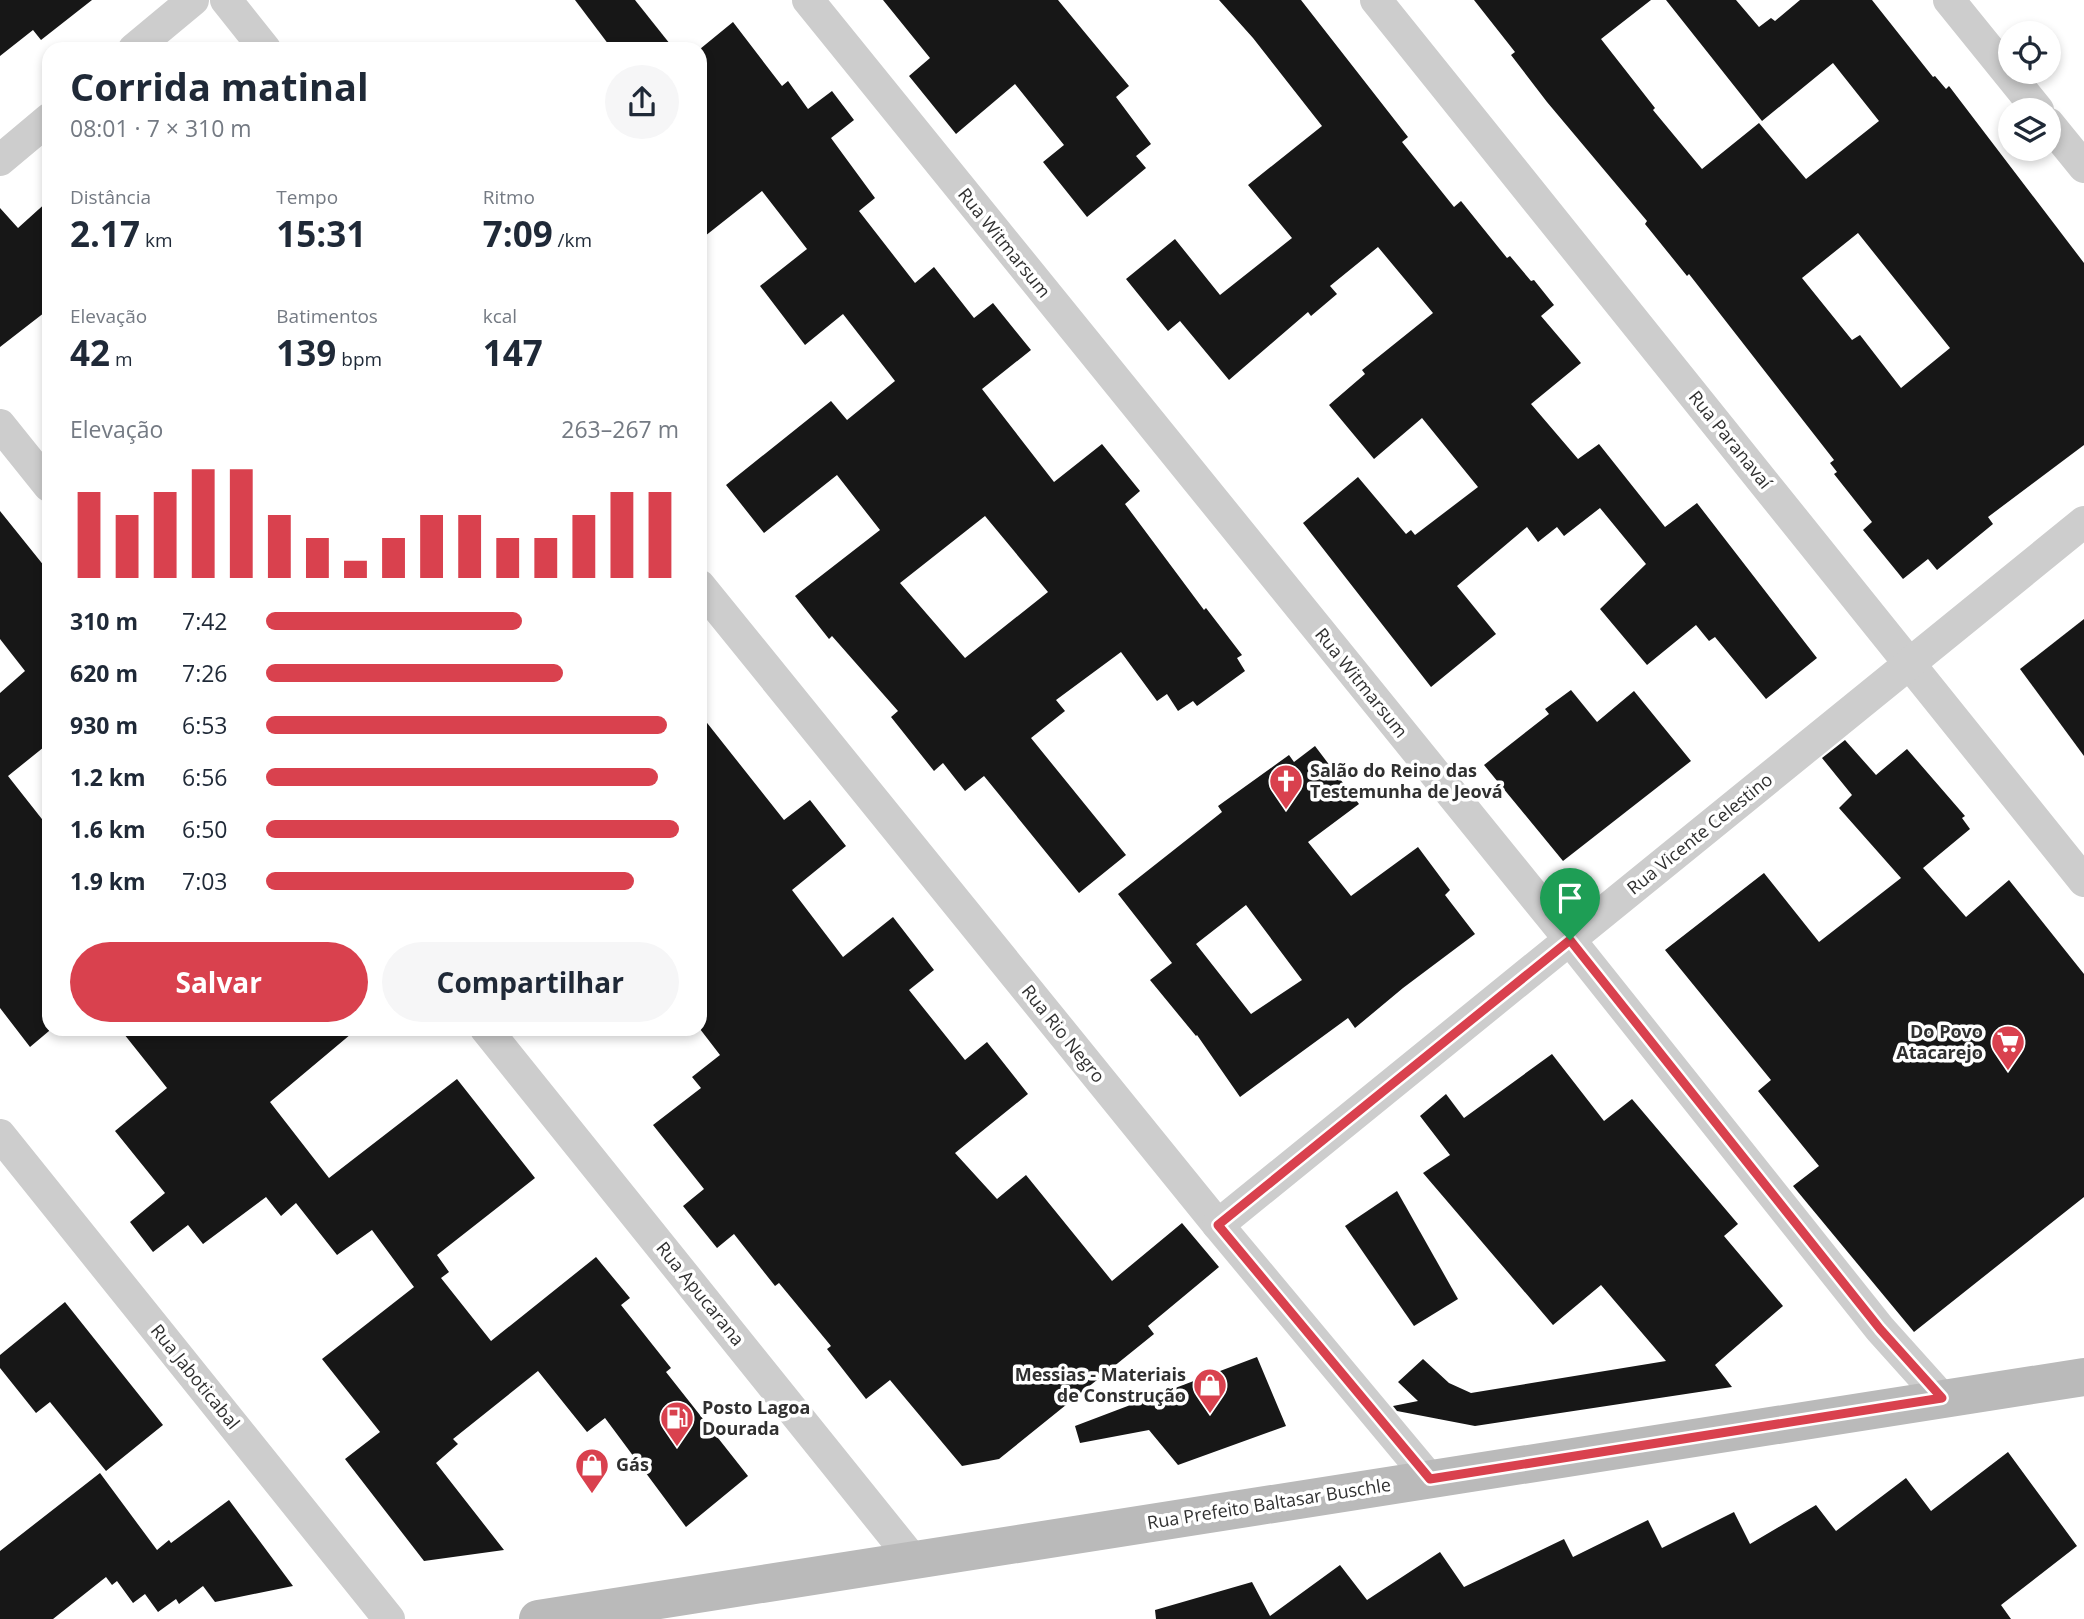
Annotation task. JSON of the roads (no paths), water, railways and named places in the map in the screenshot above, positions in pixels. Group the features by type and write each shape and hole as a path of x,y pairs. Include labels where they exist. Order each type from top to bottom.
{"main road":[{"name":"Rua Prefeito Baltasar Buschle","path":"538,1619 2084,1377"}],"street":[{"path":"142,42 193,0"},
{"path":"226,0 259,42"},
{"name":"Rua Witmarsum","path":"808,0 1570,940 1880,1329 1942,1398"},
{"name":"Rua Paranavaí","path":"1376,0 2084,881"},
{"path":"1949,0 2028,98"},
{"path":"0,160 42,126"},
{"path":"2061,139 2084,167"},
{"path":"0,425 42,477"},
{"name":"Rua Vicente Celestino","path":"1218,1225 2084,522"},
{"name":"Rua Rio Negro","path":"707,595 1218,1225 1430,1479"},
{"name":"Rua Apucarana","path":"492,1036 914,1560"},
{"name":"Rua Jaboticabal","path":"0,1135 389,1619"}],"place":[{"name":"Salão do Reino das Testemunha de Jeová","path":"1286,811"},
{"name":"Do Povo Atacarejo","path":"2008,1072"},
{"name":"Messias - Materiais de Construção","path":"1210,1415"},
{"name":"Posto Lagoa Dourada","path":"677,1448"},
{"name":"Gás","path":"592,1495"}]}
